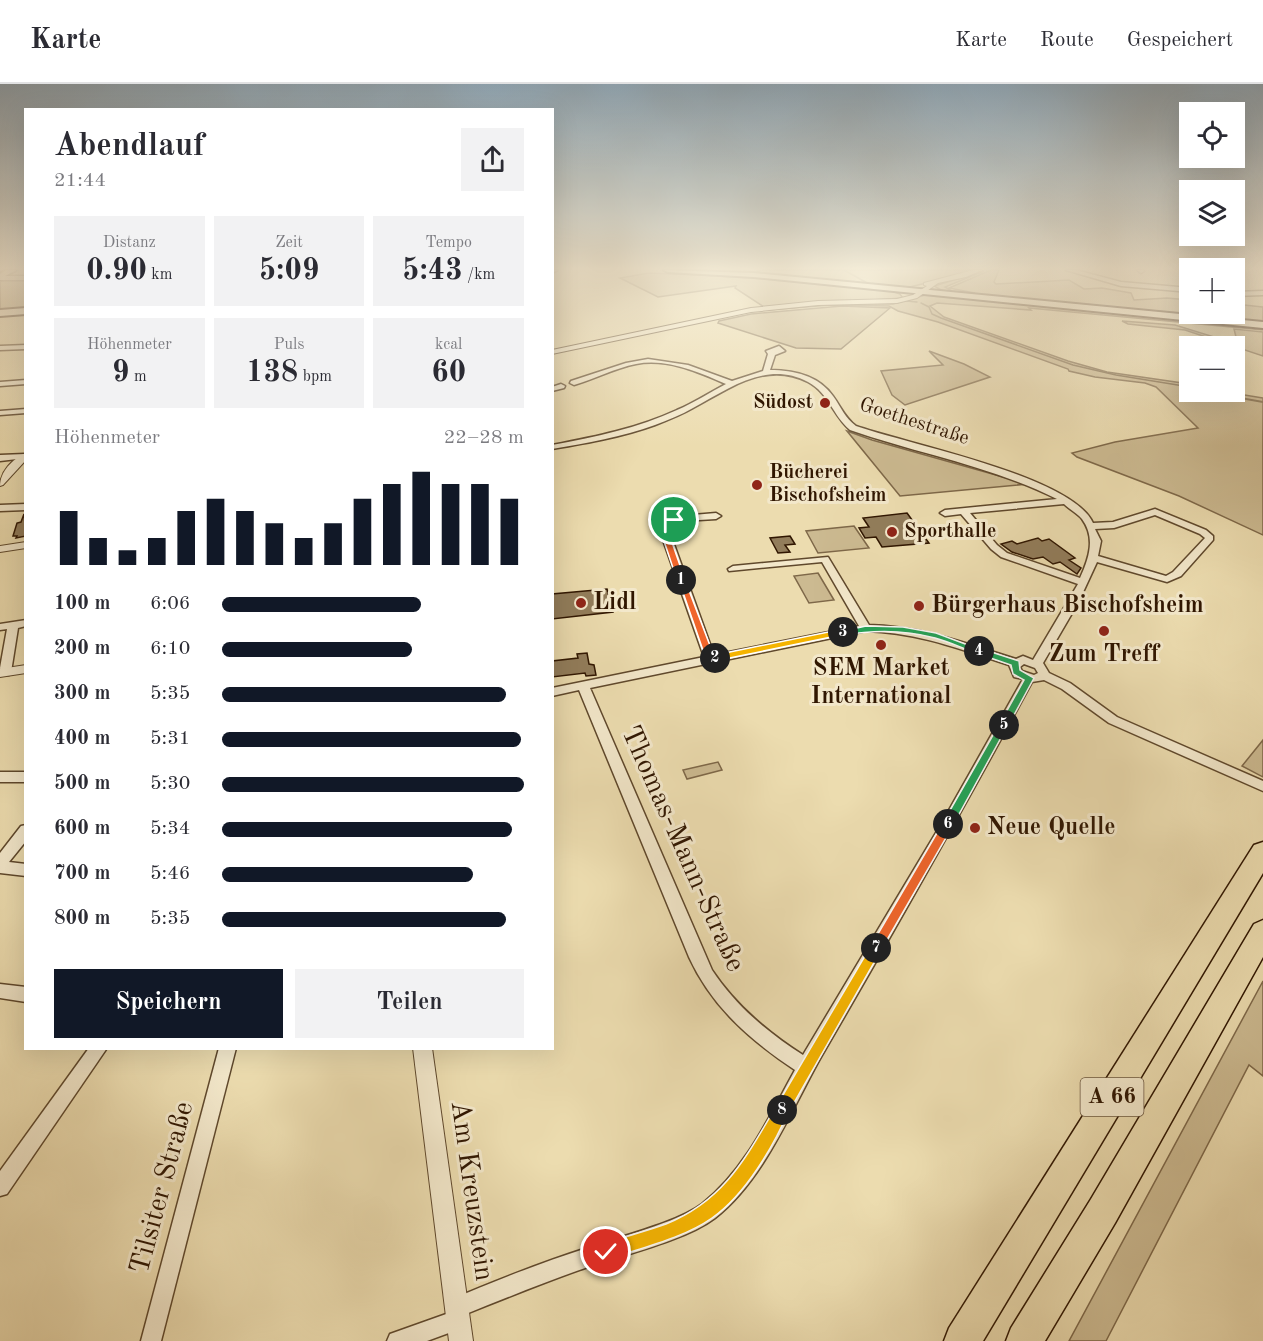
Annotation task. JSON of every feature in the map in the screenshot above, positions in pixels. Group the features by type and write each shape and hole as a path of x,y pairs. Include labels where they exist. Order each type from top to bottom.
{"highway":[{"name":"A 66","path":"962,1341 1263,852"},
{"name":"A 66","path":"1032,1332 1263,932"}],"street":[{"path":"554,352 655,329"},
{"path":"0,348 24,347"},
{"path":"766,373 772,354"},
{"path":"574,383 630,364 649,361 684,366 734,384"},
{"name":"Goethestraße","path":"554,447 613,434 656,421 700,403 747,377 766,373 800,376 819,384 831,395 844,421 858,430 1024,479 1067,501 1091,526"},
{"path":"0,384 24,382"},
{"path":"554,388 561,386"},
{"path":"0,413 24,411"},
{"path":"0,458 24,456"},
{"path":"0,483 24,457"},
{"path":"945,513 1067,501"},
{"path":"0,508 24,507"},
{"path":"963,511 994,547 1004,555 1083,582"},
{"path":"397,1341 459,1323 567,1264 668,1231 707,1212 734,1187 748,1169 1036,672 1093,558 1096,542 1091,526 1114,525 1155,512 1203,532 1210,538 1177,574 1167,579 1093,558"},
{"path":"710,659 661,520 716,516"},
{"path":"0,549 24,545"},
{"path":"733,569 825,559 866,628"},
{"path":"0,627 24,623"},
{"path":"13,626 2,672 24,669"},
{"path":"554,692 866,628 903,630 936,636 1016,663 1023,660 1036,672 1066,686 1113,720 1263,786"},
{"path":"1016,663 1016,671 1036,672"},
{"name":"Thomas-Mann-Straße","path":"583,686 710,982 755,1033 806,1067"},
{"path":"0,777 24,777"},
{"path":"24,833 0,865 24,870"},
{"path":"0,991 24,995"},
{"path":"0,1187 98,1050"},
{"name":"Tilsiter Straße","path":"151,1341 227,1050"},
{"name":"Am Kreuzstein","path":"422,1050 459,1323"}],"shaded area":[{"path":"736,329 865,329 841,349 796,348"},
{"path":"956,329 977,329 1068,361 1107,372 1179,383 1179,402 1245,402 1245,395 1263,398 1263,535 1179,496 1077,457 1072,453 1115,442 1198,428 1156,387 1145,383 1095,377 1069,371"},
{"path":"1172,329 1187,329 1211,336"},
{"path":"1234,329 1263,332 1263,356 1245,350 1245,336 1236,336"},
{"path":"929,351 990,377 905,405 892,395 881,371 943,365"},
{"path":"847,431 872,440 1028,484 900,496"},
{"path":"854,526 869,548 818,553 806,531"},
{"path":"818,573 834,600 809,603 794,576"},
{"path":"1263,740 1263,777 1242,766"},
{"path":"718,762 722,770 687,779 683,770"},
{"path":"1263,981 1263,1076 1249,1065 1106,1341 1069,1341"}],"building":[{"name":"Sporthalle","path":"907,513 929,543 882,547 876,537 865,538 859,528 869,527 863,518"},
{"path":"24,514 24,536 16,538 17,536 13,536 17,523 21,522"},
{"path":"790,536 795,544 785,545 790,552 778,553 770,538"},
{"path":"1038,538 1042,541 1049,539 1075,558 1069,560 1081,568 1077,574 1060,562 1053,564 1043,557 1033,559 1012,552 1001,544 1012,541 1017,544"},
{"name":"Lidl","path":"607,589 613,612 554,619 554,594"},
{"path":"587,653 589,664 594,665 596,675 586,676 585,673 554,677 554,661 578,658 577,654"}],"waterway":[{"path":"971,329 1073,365 1179,385"},
{"path":"1245,399 1263,402"}],"place":[{"name":"Südost","path":"825,403"},
{"name":"Bücherei Bischofsheim","path":"757,485"},
{"name":"Sporthalle","path":"892,532"},
{"name":"Lidl","path":"581,603"},
{"name":"Bürgerhaus Bischofsheim","path":"919,606"},
{"name":"Zum Treff","path":"1104,631"},
{"name":"SEM Market International","path":"881,645"},
{"name":"Neue Quelle","path":"975,828"}],"route":[{"path":"606,1252 668,1231 707,1212 734,1187 748,1169 945,830 1029,678 1016,671 1014,666 1016,663 936,636 885,628 866,628 710,659 661,520 674,520"}]}
